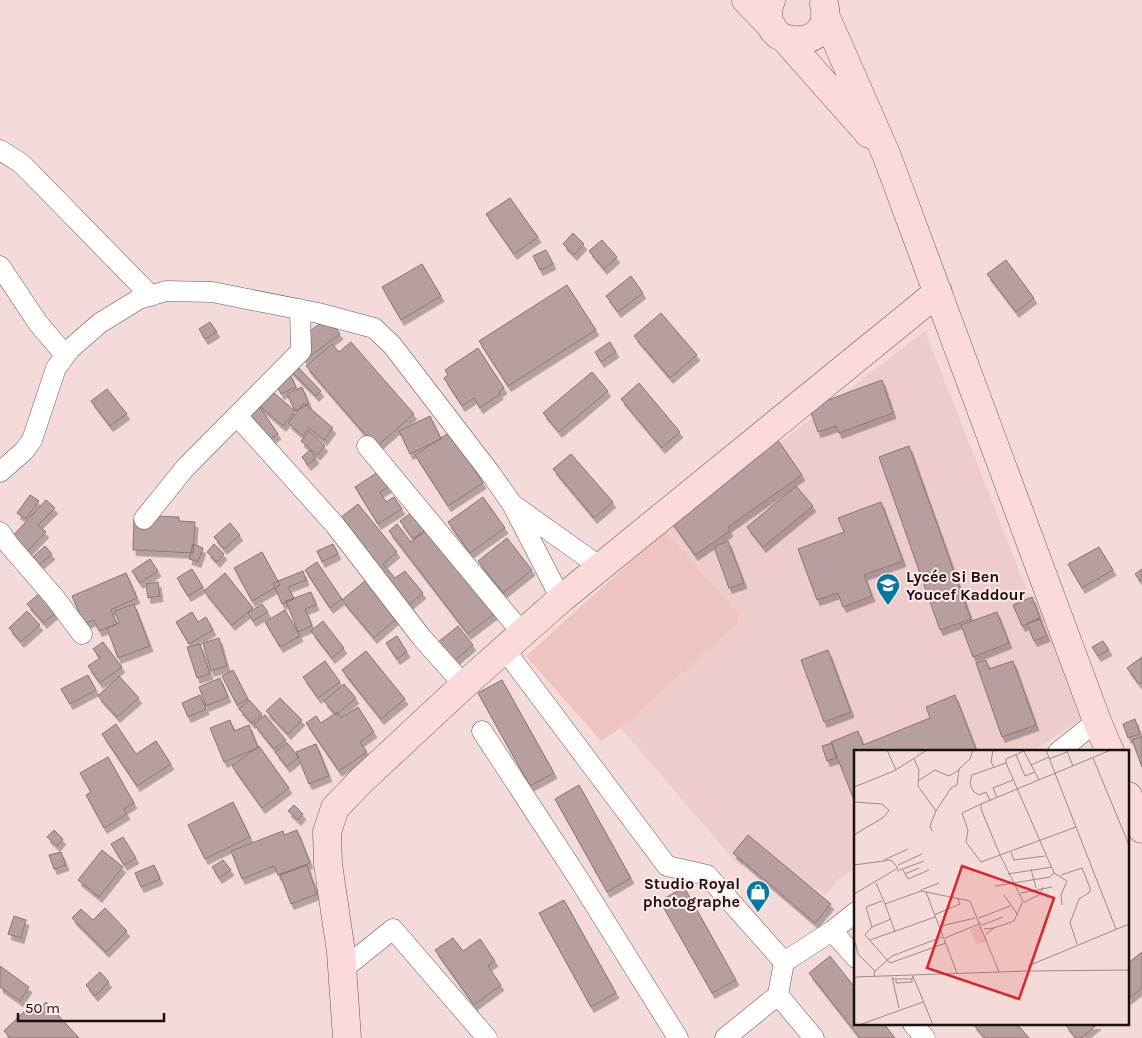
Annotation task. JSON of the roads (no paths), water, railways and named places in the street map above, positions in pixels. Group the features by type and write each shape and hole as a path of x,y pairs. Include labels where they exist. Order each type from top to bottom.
{"street":[{"path":"746,0 886,154"},
{"path":"771,0 768,10 769,20 778,33 792,41 807,39 820,30 824,7"},
{"path":"824,7 886,154 1109,750"},
{"path":"0,150 22,164 152,296"},
{"path":"0,266 38,323 65,355"},
{"path":"0,472 32,440 56,368 65,355 100,323 139,299 166,291 212,292 300,309 374,328 392,345 492,474 512,504 561,599"},
{"path":"346,1038 342,970 328,864 327,832 335,808 362,780 464,686 599,566 938,292"},
{"path":"144,519 186,468 301,351 300,309"},
{"path":"238,417 335,525 422,638 464,686"},
{"path":"367,446 514,642 667,866 707,874 784,962"},
{"path":"512,504 599,566"},
{"path":"0,532 55,598 82,634"},
{"path":"1061,750 1097,721"},
{"path":"482,731 580,881 678,1038"},
{"path":"1130,801 1142,828"},
{"path":"725,1038 778,996 784,962 832,931 854,914"},
{"path":"342,970 393,930 486,1038"},
{"path":"832,931 854,956"},
{"path":"778,996 814,1038"},
{"path":"915,1026 925,1038"}],"place":[{"name":"Lycée Si Ben Youcef Kaddour","path":"888,606"},
{"name":"Studio Royal photographe","path":"758,913"}]}
